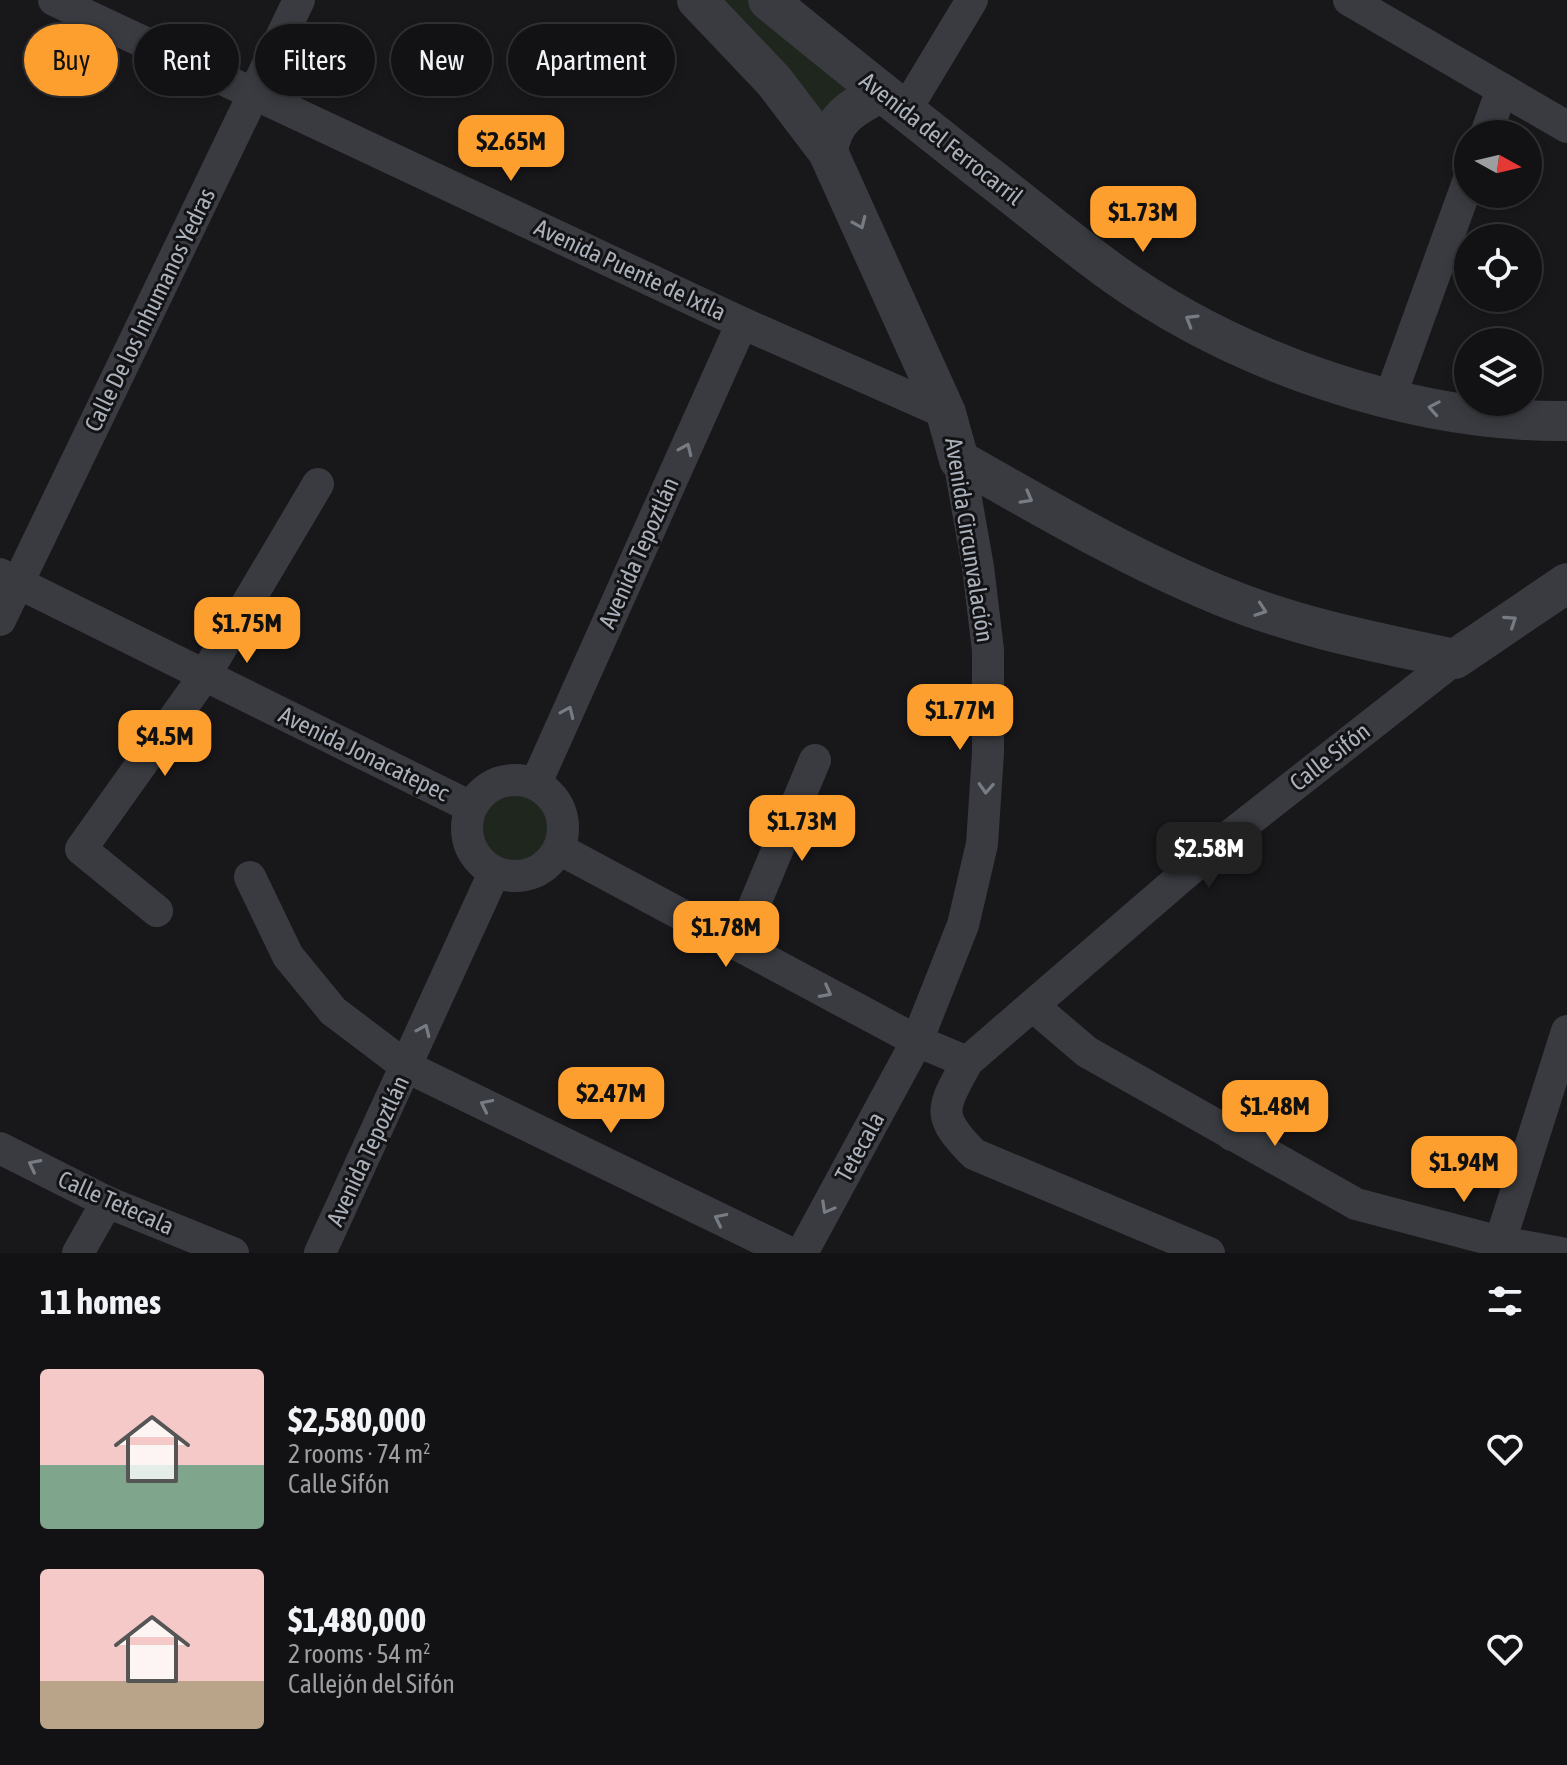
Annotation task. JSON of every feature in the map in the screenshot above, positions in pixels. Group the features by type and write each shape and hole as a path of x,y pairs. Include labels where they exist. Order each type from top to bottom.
{"street":[{"name":"Avenida Puente de Ixtla","path":"54,0 742,323 946,413"},
{"name":"Calle De los Inhumanos Yedras","path":"0,620 9,578 299,0"},
{"name":"Avenida Circunvalación","path":"697,0 774,81 828,152 946,413 959,460 978,567 988,650 988,753 982,844 963,925 917,1041"},
{"name":"Avenida del Ferrocarril","path":"768,0 1115,275 1208,331 1302,371 1389,400 1525,422 1567,421"},
{"path":"828,152 830,135 840,117 893,102 972,0"},
{"path":"1349,0 1567,127"},
{"path":"1491,120 1502,89"},
{"path":"1389,400 1459,208"},
{"name":"Avenida Tepoztlán","path":"536,783 742,323"},
{"path":"959,460 1113,546 1221,596 1326,632 1455,659"},
{"path":"157,911 81,849 205,675 318,484"},
{"name":"Avenida Jonacatepec","path":"9,578 471,807"},
{"name":"Calle Sifón","path":"1209,1253 974,1154 953,1133 944,1116 949,1096 967,1062 1223,841 1455,659 1567,583"},
{"path":"738,944 815,760"},
{"path":"511,779 536,783 555,800 564,824 559,849 542,868 519,877 494,873 474,856 466,832 471,807 487,787 511,779"},
{"path":"559,849 917,1041 967,1062"},
{"name":"Avenida Tepoztlán","path":"320,1253 494,873"},
{"path":"250,877 288,956 333,1011 407,1067 790,1253"},
{"path":"1033,1006 1087,1052 1356,1204 1500,1242 1561,1253"},
{"path":"1500,1242 1567,1031"},
{"name":"Tetecala","path":"802,1253 917,1041"},
{"path":"1232,1135 1297,1109"},
{"name":"Calle Tetecala","path":"0,1148 107,1202 233,1253"},
{"path":"78,1253 107,1202"}],"shaded area":[{"path":"697,0 768,0 880,93 830,135"},
{"path":"515,779 534,783 549,794 560,809 564,828 560,847 549,862 534,873 515,877 496,873 481,862 470,847 466,828 470,809 481,794 496,783"}]}
